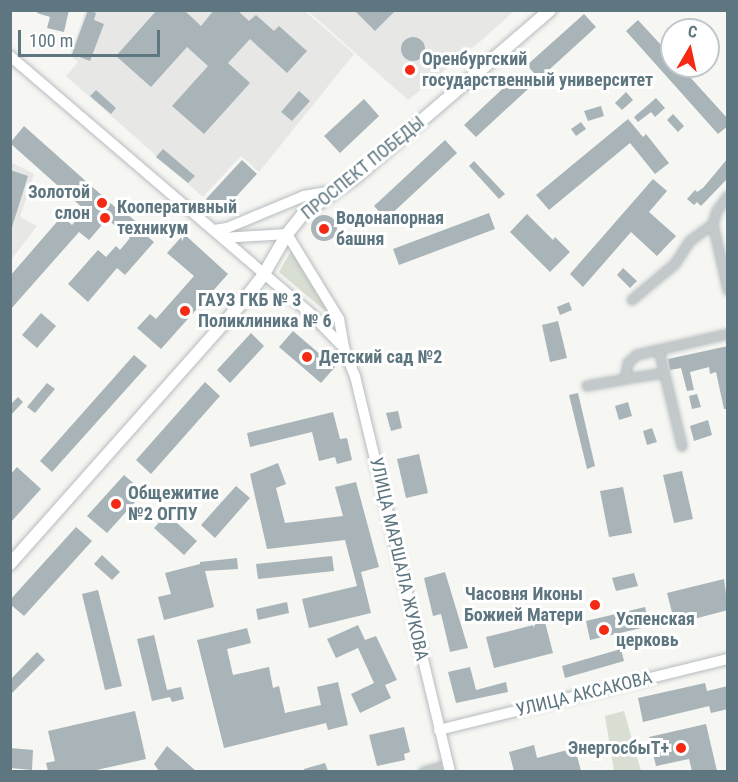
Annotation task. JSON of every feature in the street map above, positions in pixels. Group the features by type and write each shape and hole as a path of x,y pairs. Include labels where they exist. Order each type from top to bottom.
{"main road":[{"name":"ПРОСПЕКТ ПОБЕДЫ","path":"10,564 173,382 264,274 287,234 303,214 364,170 550,10"},
{"name":"УЛИЦА МАРШАЛА ЖУКОВА","path":"10,57 313,316 344,348"},
{"path":"213,230 227,228 304,196 337,190"},
{"path":"223,238 287,234"},
{"name":"УЛИЦА МАРШАЛА ЖУКОВА","path":"287,234 339,320 344,348 355,376 449,768"},
{"name":"УЛИЦА АКСАКОВА","path":"440,730 728,659"}],"street":[{"path":"728,196 717,211 713,224 728,290"},
{"path":"632,300 675,264 690,241 713,224"},
{"path":"625,379 628,363 637,355 728,334"},
{"path":"659,350 682,446"},
{"path":"587,386 664,373"},
{"path":"424,771 449,768"}],"shaded area":[{"path":"85,11 305,11 354,54 259,172 241,156 203,197 66,76 78,62 70,55"},
{"name":"Оренбургский государственный университет","path":"308,11 514,11 408,100"},
{"path":"11,162 34,174 20,217 37,226 11,260"},
{"path":"291,251 331,316 279,272"},
{"path":"624,711 641,771 614,771 605,716"}],"building":[{"path":"37,10 69,10 64,32 47,28 50,17 37,13"},
{"path":"88,10 96,13 94,20 104,24 90,61 72,54"},
{"path":"157,10 184,10 201,26 214,10 237,10 249,21 256,15 274,31 279,26 307,51 287,73 250,39 228,63 250,83 204,134 172,106 208,66 187,47 151,87 116,56"},
{"path":"354,10 396,10 375,31"},
{"path":"584,14 596,27 539,79 527,65"},
{"path":"638,20 660,44 660,69 626,31"},
{"path":"413,37 421,41 425,49 421,57 413,61 405,57 401,49 405,41"},
{"path":"516,76 528,89 476,137 464,125"},
{"path":"668,78 691,78 728,119 728,126 718,134"},
{"path":"96,90 116,108 111,114 90,96"},
{"path":"299,91 310,101 292,121 281,112"},
{"path":"626,92 633,100 622,110 615,103"},
{"path":"656,98 665,108 655,117 651,112 638,122 634,117"},
{"path":"364,99 379,116 340,153 324,136"},
{"path":"601,106 604,116 588,121 584,111"},
{"path":"673,114 684,126 678,132 667,120"},
{"path":"628,119 643,137 646,134 669,163 655,174 630,143 549,210 536,195"},
{"path":"581,122 586,129 576,136 571,129"},
{"name":"Кооперативный техникум","path":"24,126 116,208 118,206 141,226 139,229 154,242 125,275 117,268 88,302 68,284 98,250 106,257 116,246 120,250 130,238 107,219 89,240 79,232 10,310 10,276 62,216 72,225 85,210 10,143"},
{"path":"445,140 457,153 386,219 374,206"},
{"path":"163,149 195,176 188,183 156,157"},
{"path":"728,158 728,178 701,206 697,202 694,205 687,199 695,190 697,192 703,188"},
{"path":"242,160 257,174 221,213 206,199"},
{"path":"474,161 505,194 499,199 469,166"},
{"path":"10,170 28,176 12,227 10,227"},
{"path":"653,179 667,191 649,212 676,236 657,256 631,232 583,287 570,274"},
{"path":"489,213 495,229 399,265 393,249"},
{"path":"527,214 553,240 555,237 570,252 550,272 510,232"},
{"name":"Водонапорная башня","path":"324,215 333,219 337,228 333,237 324,241 315,237 311,228 315,219"},
{"path":"184,234 228,274 161,349 137,328 150,314 156,319 194,276 167,253"},
{"path":"623,268 637,281 630,288 617,275"},
{"path":"569,302 572,310 560,315 557,307"},
{"path":"41,313 56,326 37,348 22,335"},
{"path":"558,321 567,358 550,362 542,325"},
{"name":"Детский сад №2","path":"293,331 335,367 321,383 279,347"},
{"path":"251,333 264,346 230,383 217,370"},
{"path":"728,346 728,409 724,409 716,372 710,374 709,367 690,372 694,390 687,391 681,368 670,370 668,359"},
{"path":"134,355 147,366 52,472 40,461"},
{"path":"205,382 220,396 151,474 136,460"},
{"path":"47,383 55,389 35,413 27,407"},
{"path":"578,393 595,466 587,469 569,395"},
{"path":"697,394 701,407 692,409 689,396"},
{"path":"18,397 23,402 10,416 10,405"},
{"path":"628,402 632,416 619,420 615,406"},
{"path":"398,411 402,428 391,431 386,413"},
{"path":"333,412 340,439 347,438 352,460 337,464 335,457 319,461 312,432 250,447 247,433"},
{"path":"708,420 712,435 694,441 690,426"},
{"path":"652,428 657,442 647,445 643,431"},
{"path":"419,454 428,493 406,498 397,459"},
{"path":"278,463 286,484 276,488 285,523 343,516 335,487 356,482 379,567 361,572 371,613 309,628 302,599 357,586 345,540 267,549 250,474"},
{"path":"17,467 41,489 10,523 10,475"},
{"path":"682,471 693,519 674,523 663,475"},
{"name":"Общежитие №2 ОГПУ","path":"124,475 144,492 107,533 87,516"},
{"path":"236,486 250,498 215,538 201,525"},
{"path":"623,487 632,533 609,537 600,491"},
{"path":"167,514 197,541 184,555 154,528"},
{"path":"76,527 92,541 24,616 10,604 10,600"},
{"path":"102,555 120,572 112,580 94,564"},
{"path":"332,556 334,571 258,579 256,564"},
{"path":"237,558 238,569 205,571 214,607 164,620 158,597 171,594 165,573 200,564 200,562"},
{"path":"445,572 468,648 450,652 441,614 433,616 424,578"},
{"path":"634,573 638,586 616,591 612,578"},
{"path":"724,579 728,610 675,624 667,593"},
{"path":"98,590 122,686 105,690 82,594"},
{"path":"287,602 289,613 258,620 256,609"},
{"path":"645,607 650,626 590,640 586,621"},
{"path":"545,622 553,653 494,668 486,637"},
{"path":"358,625 365,640 376,636 397,680 385,685 391,698 360,713 351,694 374,683 358,648 336,658 327,639"},
{"path":"247,628 251,643 227,649 233,675 269,667 273,688 279,686 285,713 321,705 317,687 338,682 348,725 328,730 326,723 224,748 197,640"},
{"path":"154,635 167,690 181,687 184,699 172,702 170,697 152,701 137,639"},
{"path":"621,649 624,661 565,678 562,666"},
{"path":"37,652 45,660 10,695 10,680"},
{"path":"470,667 476,690 506,682 508,692 456,703 448,672"},
{"path":"705,683 707,691 728,686 728,709 711,713 709,706 643,722 638,698"},
{"path":"135,711 146,759 92,771 48,771 46,763 55,761 48,731"},
{"name":"ЭнергосбыТ+","path":"706,724 717,771 692,771 689,759 656,766 649,737"},
{"path":"404,727 410,752 404,754 405,760 377,766 369,735"},
{"path":"534,745 537,758 575,748 581,771 514,771 509,752"},
{"path":"167,746 196,771 159,771 154,764"},
{"path":"10,748 33,750 32,770 10,768"},
{"path":"325,763 328,771 304,771 304,769"}],"place":[{"name":"Оренбургский государственный университет","path":"410,70"},
{"name":"Золотой слон","path":"102,203"},
{"name":"Кооперативный техникум","path":"105,218"},
{"name":"Водонапорная башня","path":"324,229"},
{"name":"ГАУЗ ГКБ № 3 Поликлиника № 6","path":"185,311"},
{"name":"Детский сад №2","path":"307,357"},
{"name":"Общежитие №2 ОГПУ","path":"116,504"},
{"name":"Часовня Иконы Божией Матери","path":"595,605"},
{"name":"Успенская церковь","path":"604,630"},
{"name":"ЭнергосбыТ+","path":"681,748"}]}
